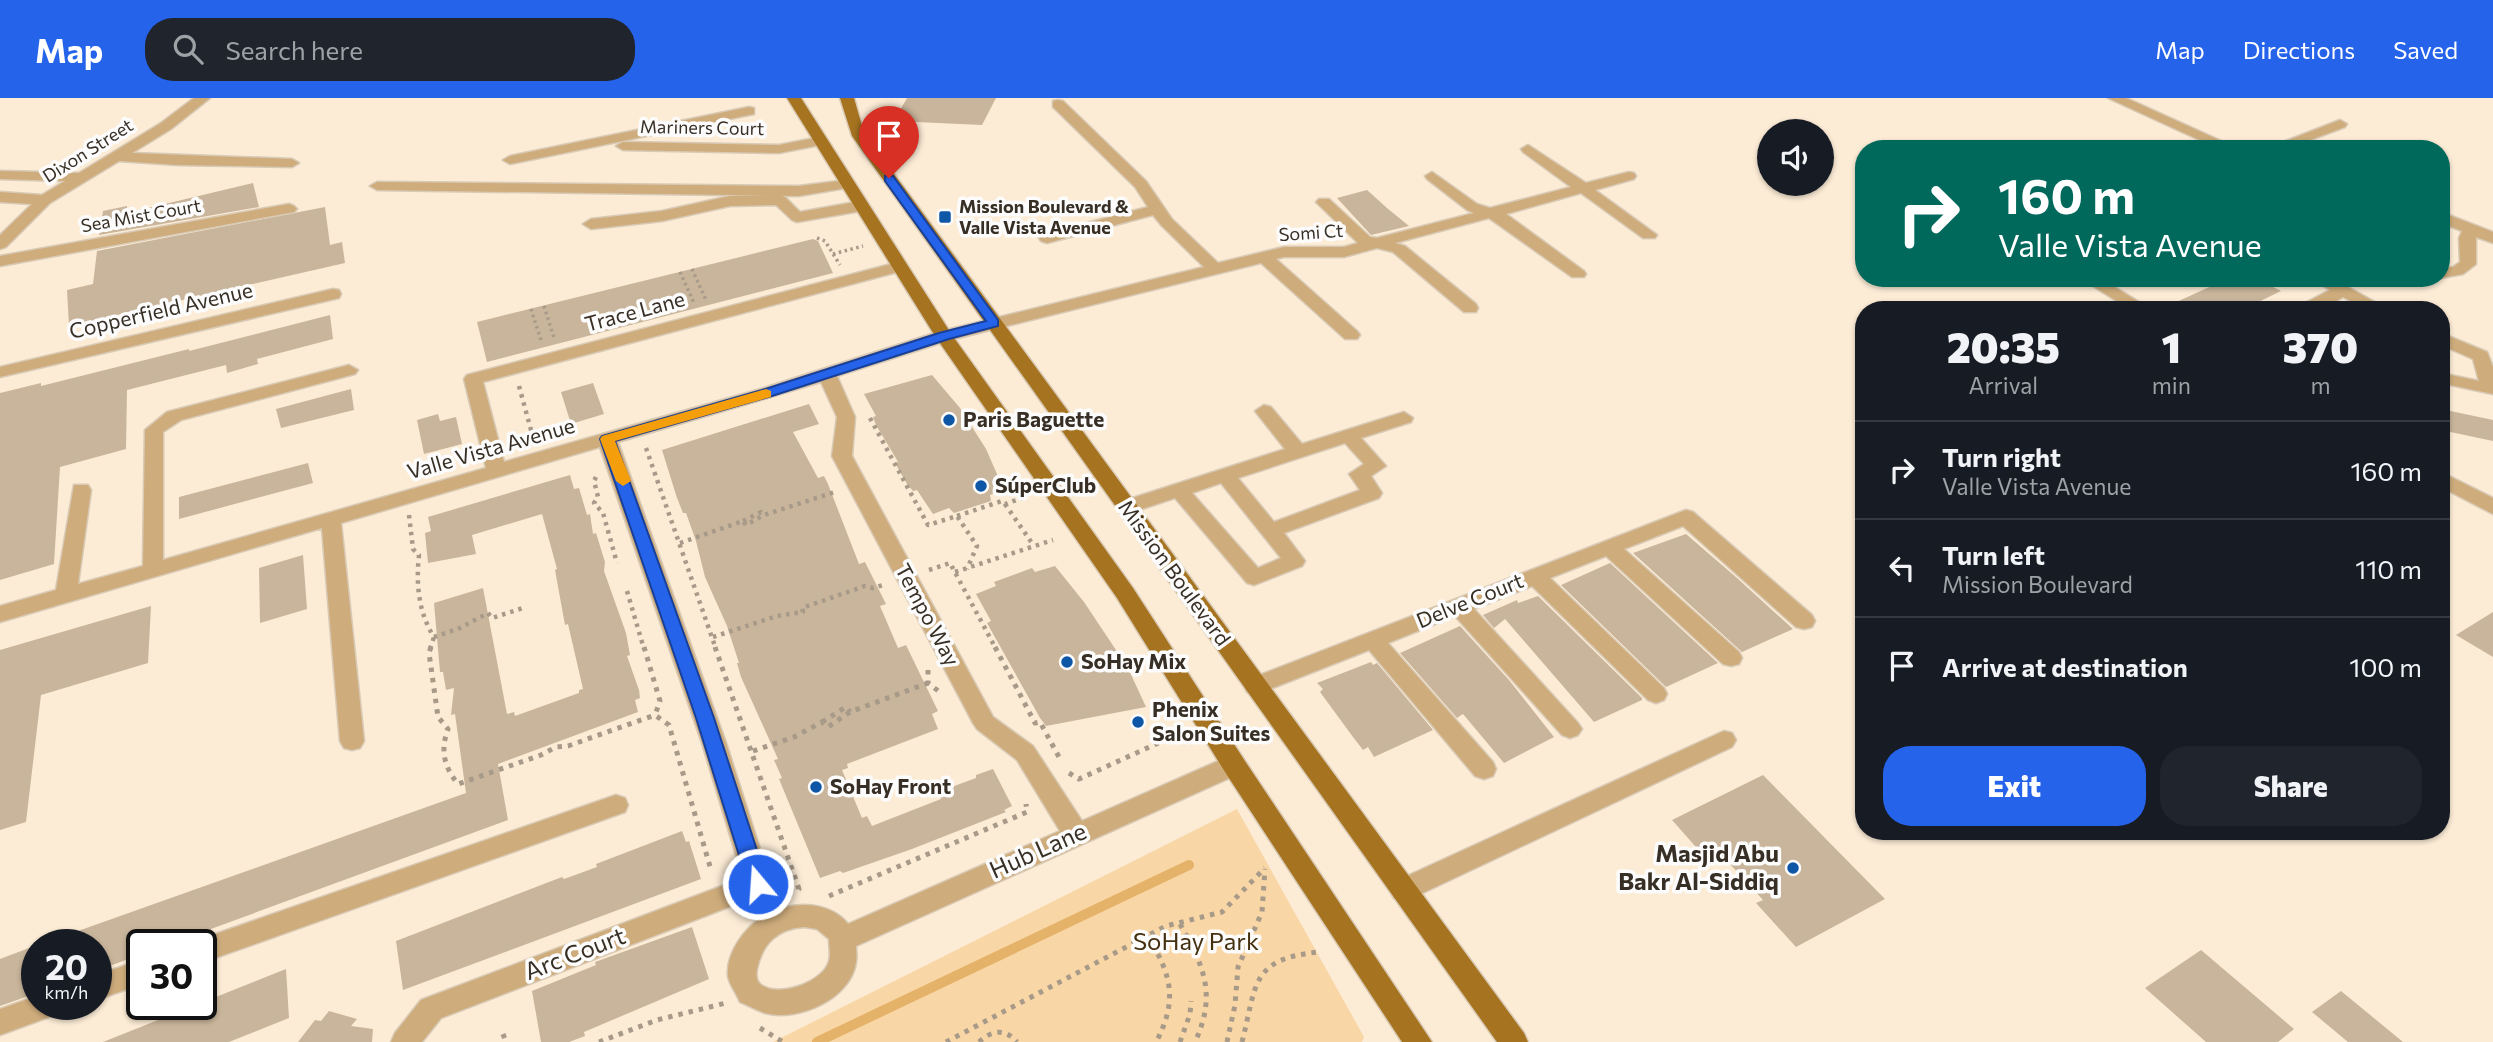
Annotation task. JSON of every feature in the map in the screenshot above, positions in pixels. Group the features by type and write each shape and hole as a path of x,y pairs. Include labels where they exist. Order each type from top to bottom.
{"main road":[{"path":"794,98 944,336 1125,593 1234,765 1418,1042"},
{"name":"Mission Boulevard","path":"847,98 856,133 1514,1042"}],"street":[{"name":"Dixon Street","path":"0,244 45,200 173,121 203,98"},
{"path":"2115,98 2211,140"},
{"path":"1058,104 1141,184 1166,222 1215,269"},
{"name":"Mariners Court","path":"510,160 749,111"},
{"path":"2297,140 2340,124"},
{"name":"Mariners Court","path":"582,145 779,149 820,141"},
{"path":"1528,149 1649,235"},
{"path":"115,156 178,161 292,163"},
{"path":"0,175 79,177"},
{"path":"1432,176 1472,207 1501,217 1578,274"},
{"name":"Somi Ct","path":"993,323 1284,252 1345,252 1629,176"},
{"path":"377,186 799,191 847,184"},
{"path":"0,197 45,200"},
{"path":"590,224 663,216 730,201 780,200 797,217 861,206"},
{"path":"1324,202 1364,240 1399,249 1470,308"},
{"name":"Sea Mist Court","path":"0,261 289,209"},
{"path":"1046,238 1157,209"},
{"path":"2450,220 2493,238"},
{"path":"0,225 18,225"},
{"path":"2450,273 2468,264 2467,238 2471,229"},
{"path":"1264,257 1351,335"},
{"name":"Trace Lane","path":"496,470 472,379 900,267"},
{"path":"2104,287 2128,301"},
{"path":"2334,287 2362,301"},
{"path":"2322,301 2341,291"},
{"name":"Copperfield Avenue","path":"0,372 333,294"},
{"name":"Valle Vista Avenue","path":"0,614 331,521 496,470 767,393 993,323"},
{"path":"2450,342 2481,356 2491,389 2450,380"},
{"path":"153,571 154,430 173,416 349,370"},
{"name":"Tempo Way","path":"826,373 846,417 842,456 985,723 1025,753 1076,834"},
{"path":"1265,411 1298,452"},
{"path":"1127,507 1404,418"},
{"path":"1269,531 1372,492 1360,474 1376,466 1349,436"},
{"path":"607,439 684,655 758,884 785,908 822,918 834,926 842,939 842,963 834,977 822,989 799,1001 783,1004 767,1002 754,995 745,984 743,962 748,947 785,908"},
{"path":"1178,490 1254,578 1295,561 1225,475"},
{"path":"2450,483 2493,508"},
{"path":"66,595 81,490"},
{"name":"Delve Court","path":"1255,686 1685,517 1804,621"},
{"path":"331,521 352,741"},
{"path":"1609,547 1731,659"},
{"path":"1535,576 1656,694"},
{"path":"1459,606 1570,729"},
{"path":"1373,640 1484,769"},
{"path":"1403,890 1724,740"},
{"name":"Hub Lane","path":"842,939 1234,765"},
{"path":"217,945 616,805"},
{"name":"Arc Court","path":"405,1042 431,1009 758,884"},
{"path":"0,1022 21,1014"}],"path":[{"path":"817,238 825,241 841,267 836,269"},
{"path":"833,254 863,246"},
{"path":"692,269 710,309"},
{"path":"680,272 697,308"},
{"path":"544,306 558,349"},
{"path":"531,309 543,348"},
{"path":"517,378 535,442"},
{"path":"865,408 877,440 928,525 1002,501 1034,546"},
{"path":"646,448 799,889 809,896"},
{"path":"601,469 594,481 598,497 594,502 603,513 617,563"},
{"path":"680,543 743,521 746,524 764,515 835,492"},
{"path":"1005,504 1025,497"},
{"path":"408,510 413,549 419,555 417,572 426,627 434,636"},
{"path":"957,516 976,546 967,569"},
{"path":"955,572 1053,540"},
{"path":"925,571 950,563 1035,723 1040,722 1070,775 1079,779 1178,734"},
{"path":"713,637 865,586 873,588 887,583"},
{"path":"627,592 660,701 655,715"},
{"path":"434,636 460,628 488,613 492,618 526,607"},
{"path":"434,636 429,653 438,717 448,729 443,741 446,773 457,784 541,755 556,747 568,746 655,715"},
{"path":"753,751 794,737 822,722 828,727 850,712 928,683"},
{"path":"655,715 669,725 711,870"},
{"path":"822,899 1027,811"},
{"path":"946,1042 1166,926 1222,912 1265,868 1262,912 1238,967 1234,983 1235,1005 1227,1042"},
{"path":"785,908 799,889"},
{"path":"1180,923 1207,976 1208,999 1203,1027 1195,1042"},
{"path":"1147,936 1168,972 1170,992 1170,1015 1156,1042"},
{"path":"1242,1042 1253,988 1268,967 1296,954 1319,952"},
{"path":"1180,1042 1190,1014 1191,1001"},
{"path":"599,1042 694,1009 727,1003"},
{"path":"761,1028 783,1042"},
{"path":"979,1042 985,1036 999,1031 1012,1035 1017,1042"},
{"path":"503,1034 506,1042"}],"green space":[{"name":"SoHay Park","path":"1237,809 1364,1037 1362,1042 773,1042"}],"building":[{"path":"907,98 996,98 982,125 894,121"},
{"path":"253,183 259,207 99,235 103,211 127,206 127,213"},
{"path":"1367,190 1409,226 1371,235 1337,198"},
{"path":"325,207 330,245 342,242 345,263 69,326 67,290 93,284 97,251"},
{"path":"813,239 818,241 833,273 487,362 477,322"},
{"path":"2209,287 2273,287 2281,291 2260,301 2179,301"},
{"path":"330,315 333,339 257,359 258,364 227,373 226,365 127,390 126,449 60,467 54,564 0,580 0,393 41,383 41,386"},
{"path":"932,375 960,408 986,449 1004,490 990,495 991,501 954,513 949,508 933,514 917,490 913,491 907,484 895,463 898,462 876,425 873,417 876,416 864,394"},
{"path":"593,383 604,414 571,424 561,392"},
{"path":"351,389 354,410 281,428 276,409"},
{"path":"809,404 819,424 793,432 818,478 824,476 859,564 865,562 886,604 880,606 898,648 906,645 938,711 932,714 938,729 847,764 848,768 842,770 862,818 867,816 872,826 941,799 938,792 993,769 1012,806 1004,810 1006,812 912,849 843,873 840,871 820,878 779,779 782,778 774,760 778,759 741,677 727,626 705,577 696,541 686,513 683,513 677,498 662,450"},
{"path":"2450,411 2493,420 2493,441 2450,432"},
{"path":"438,414 440,421 456,417 462,444 424,454 417,420"},
{"path":"308,463 313,483 179,519 179,497"},
{"path":"570,475 574,489 579,488 587,515 590,514 593,534 596,533 605,562 604,571 626,633 630,655 627,656 639,690 640,698 635,700 638,712 498,764 508,820 211,929 126,929 126,960 112,965 112,929 84,929 466,793 455,714 451,715 454,688 446,690 443,672 440,672 434,603 483,588 507,714 514,712 515,716 579,693 579,690 583,689 568,624 565,625 555,570 557,569 542,514 472,535 476,554 428,563 425,533 431,531 428,517"},
{"path":"1686,534 1793,629 1742,652 1633,553"},
{"path":"303,555 307,609 260,623 259,568"},
{"path":"1610,563 1718,663 1666,687 1561,585"},
{"name":"SoHay Mix","path":"1055,566 1084,602 1128,668 1146,707 1046,726 1040,718 987,623 991,621 976,594 996,586 994,582 1032,568 1035,572"},
{"path":"1538,596 1642,700 1594,722 1505,619 1494,628 1483,615 1517,600 1518,603"},
{"path":"151,606 148,663 41,695 26,822 0,830 0,650"},
{"path":"2493,612 2493,657 2456,635"},
{"path":"1460,626 1509,680 1554,737 1504,763 1463,714 1457,718 1400,653"},
{"path":"1371,662 1373,665 1377,663 1433,730 1374,757 1368,747 1363,750 1320,692 1323,689 1317,683"},
{"path":"1763,775 1885,899 1796,947 1756,903 1763,900 1716,849 1703,855 1672,820"},
{"path":"682,831 686,842 689,841 701,879 403,990 396,941 562,877 564,879 597,867 596,864"},
{"path":"692,927 709,979 584,1032 585,1036 569,1042 541,1042 532,991 596,965 595,962"},
{"path":"2201,950 2294,1029 2278,1042 2206,1042 2145,988"},
{"path":"21,951 21,999 0,1006 0,959"},
{"path":"286,969 289,1018 229,1042 103,1042 158,1020 217,1020 217,997"},
{"path":"2341,991 2403,1042 2348,1042 2312,1012"},
{"path":"329,1011 357,1019 351,1026 373,1029 372,1042 298,1042 315,1020 321,1021"}],"waterway":[{"path":"817,1042 1189,865"}],"slow traffic":[{"path":"623,481 607,439 766,394"}],"place":[{"name":"Mission Boulevard & Valle Vista Avenue","path":"945,217"},
{"name":"Paris Baguette","path":"949,420"},
{"name":"SúperClub","path":"981,486"},
{"name":"SoHay Mix","path":"1067,662"},
{"name":"Phenix Salon Suites","path":"1138,722"},
{"name":"SoHay Front","path":"816,787"},
{"name":"Masjid Abu Bakr Al-Siddiq","path":"1793,868"}],"route":[{"path":"758,884 654,567 607,439 993,323 889,178"}]}
